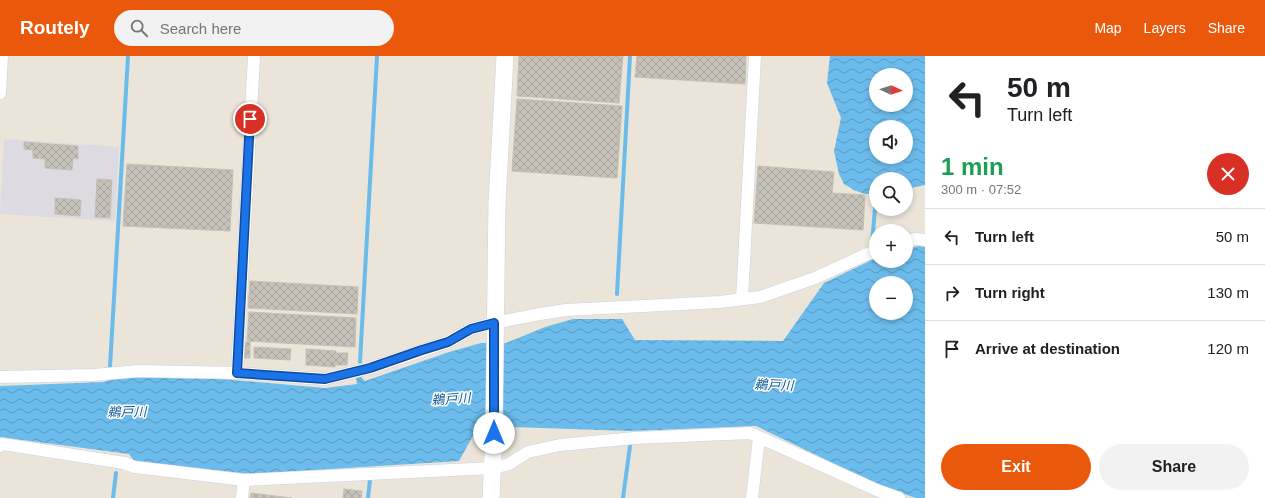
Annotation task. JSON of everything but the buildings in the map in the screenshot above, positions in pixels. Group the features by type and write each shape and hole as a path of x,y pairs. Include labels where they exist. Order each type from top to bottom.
{"street":[{"path":"0,92 2,56"},
{"path":"237,373 254,56"},
{"path":"491,498 494,433 494,330 497,203 505,56"},
{"path":"742,299 755,56"},
{"path":"913,240 925,240"},
{"path":"0,378 94,375 140,371 237,373 325,379 370,368 448,342 471,329 494,330 566,310 720,302 760,297 815,278 869,253"},
{"path":"0,446 3,444 124,462 135,467 244,480 493,468 509,464 528,452 560,445 635,438 750,433 879,491 899,498"},
{"path":"752,498 759,438"},
{"path":"242,498 244,480"}],"shaded area":[{"path":"4,139 119,147 115,221 0,214"}],"water":[{"path":"830,56 925,56 925,185 913,188 913,172 869,172 869,194 854,190 844,184 839,174 834,151 841,118 827,83"},
{"name":"鵜戸川","path":"913,247 925,247 925,498 916,498 883,487 756,426 631,431 512,427 509,424 479,425 459,461 252,474 135,462 129,454 0,437 0,386 104,382 118,377 221,379 325,388 357,384 356,377 360,376 365,381 449,352 481,343 506,343 545,327 573,319 622,319 635,340 783,341 824,283 869,261 869,268 913,268"}],"waterway":[{"path":"110,367 128,56"},
{"path":"360,362 377,56"},
{"path":"617,294 630,56"},
{"path":"874,216 874,224"},
{"path":"623,498 630,446"},
{"path":"113,498 116,473"},
{"path":"368,498 370,480"}],"route":[{"path":"250,119 237,373 307,379 325,379 370,368 448,342 471,329 494,323 494,433"}]}
